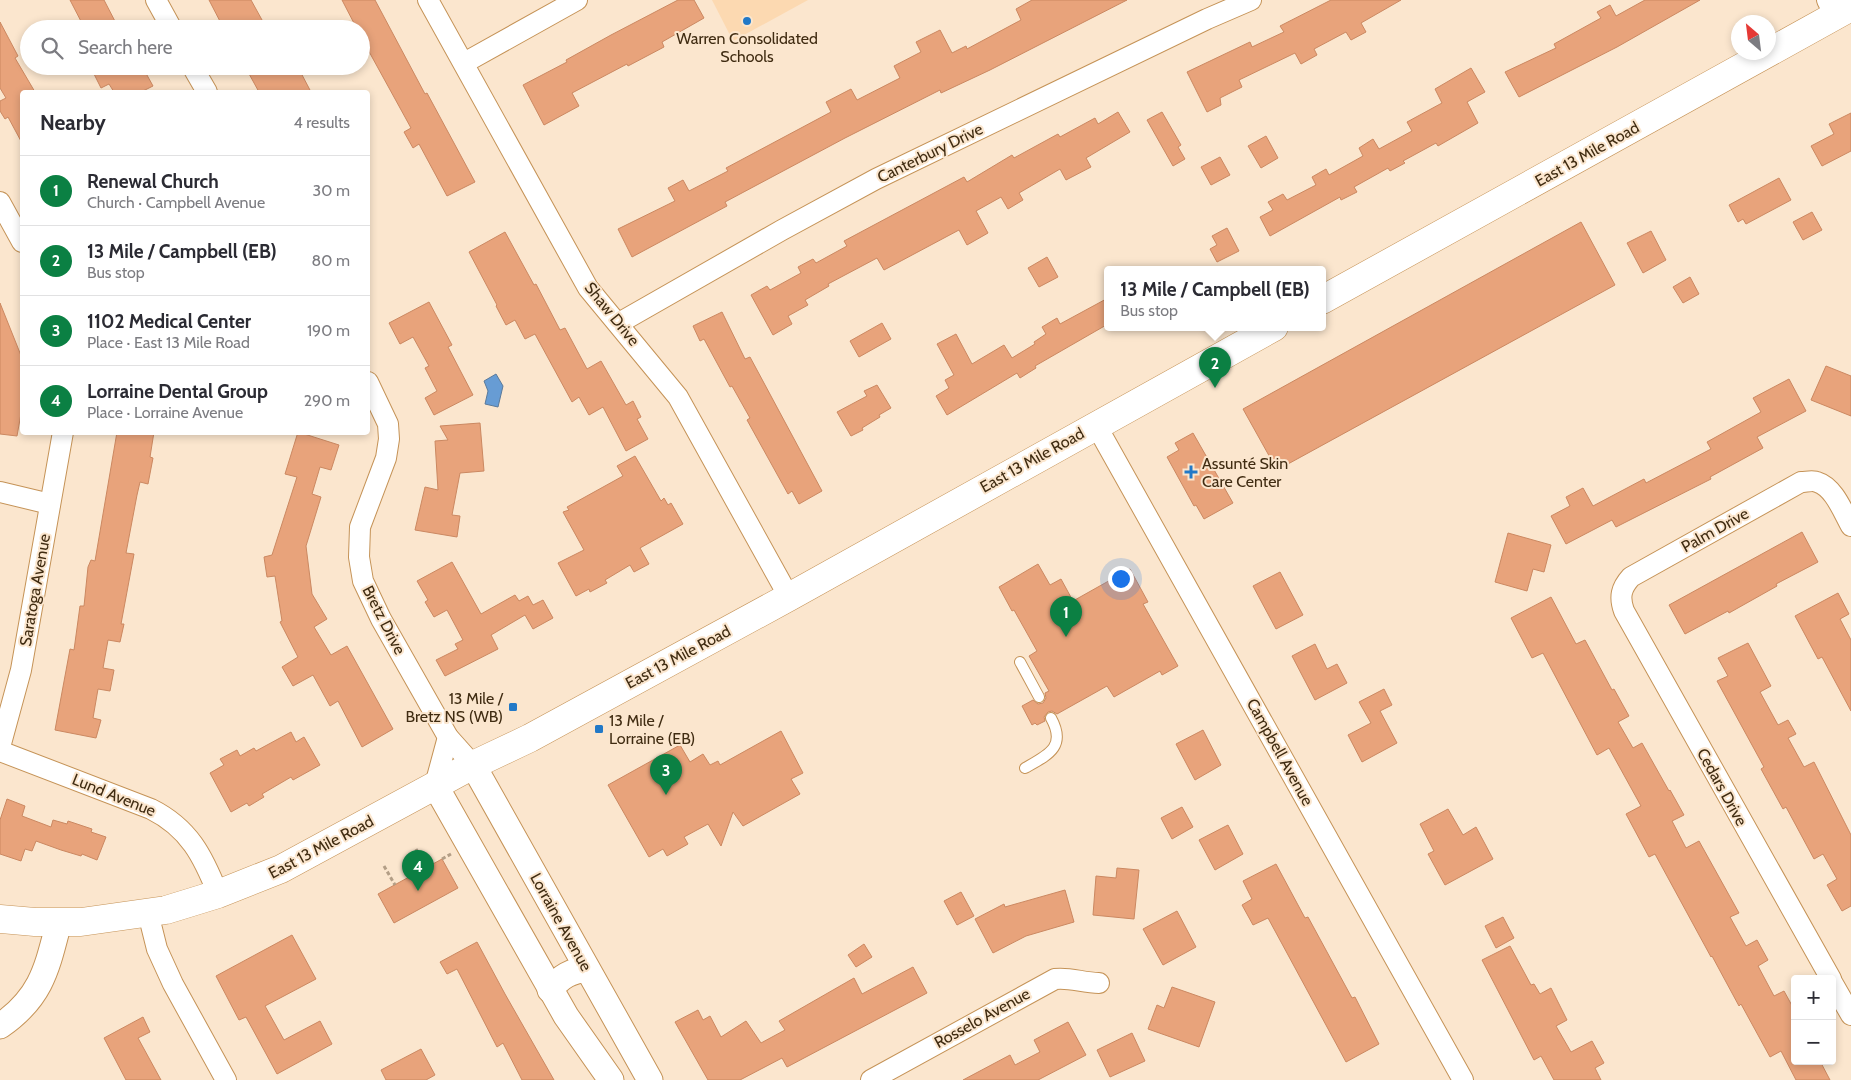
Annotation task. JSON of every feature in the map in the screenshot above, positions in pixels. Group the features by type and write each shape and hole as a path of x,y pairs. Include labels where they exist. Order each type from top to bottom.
{"main road":[{"name":"East 13 Mile Road","path":"1326,298 1838,8"},
{"name":"East 13 Mile Road","path":"0,919 81,922 166,910 218,894 272,873 311,854 473,765 530,738 789,597 1267,331"}],"street":[{"path":"156,0 167,20"},
{"name":"Shaw Drive","path":"428,0 588,288 619,323 678,397 789,597"},
{"path":"464,63 577,0"},
{"name":"Canterbury Drive","path":"619,323 876,179 1198,24 1252,0"},
{"path":"197,75 206,90"},
{"path":"0,202 20,238"},
{"name":"Bretz Drive","path":"370,386 388,424 389,439 386,458 360,527 359,557 363,581 381,619 448,738 473,765"},
{"name":"Campbell Avenue","path":"1096,425 1463,1080"},
{"name":"Saratoga Avenue","path":"0,747 21,670 62,435"},
{"name":"Palm Drive","path":"1621,592 1631,577 1801,482 1816,481 1827,488 1851,526"},
{"path":"0,492 50,504"},
{"name":"Cedars Drive","path":"1621,592 1621,603 1624,612 1828,975"},
{"path":"448,738 435,785 550,990 611,1080"},
{"name":"Lund Avenue","path":"0,751 151,808 166,816 179,827 205,861 218,894"},
{"name":"Lorraine Avenue","path":"473,765 650,1080"},
{"path":"148,913 152,934 161,958 176,990 226,1080"},
{"path":"0,1026 15,1016 41,983 48,965 58,922"},
{"path":"550,990 565,975 588,969"},
{"name":"Rosselo Avenue","path":"871,1080 1055,979 1065,977 1088,983 1099,983"},
{"name":"Cedars Drive","path":"1836,989 1851,1015"}],"lane":[{"path":"1020,662 1039,697"},
{"path":"1025,768 1054,749 1057,733 1051,718"}],"path":[{"path":"416,849 426,868"},
{"path":"384,866 395,885"}],"shaded area":[{"name":"Warren Consolidated Schools","path":"712,0 808,0 733,41"}],"water":[{"path":"496,374 503,386 498,407 485,404 488,391 484,381"}],"building":[{"path":"70,0 104,0 114,20 80,20"},
{"path":"209,0 251,0 262,20 219,20"},
{"path":"342,0 375,0 475,182 447,196 419,144 413,148 404,132 411,128 370,53 370,20 352,20"},
{"path":"678,0 694,0 704,18 662,42 664,47 572,93 579,106 544,125 523,85 567,62 566,60 611,35"},
{"path":"1032,0 1127,0 990,70 941,93 940,90 845,138 725,202 727,206 632,257 618,229 675,201 668,188 683,180 689,191 728,171 726,168 831,112 826,102 851,89 857,100 900,78 894,66 921,52 916,42 940,30 952,53 966,46 967,49 1021,20 1016,9"},
{"path":"1331,0 1401,0 1361,23 1366,32 1351,40 1346,32 1314,49 1317,55 1301,64 1295,53 1239,80 1242,87 1220,98 1221,105 1207,112 1187,72 1250,42 1252,47 1284,32 1280,26"},
{"path":"1645,0 1700,0 1617,47 1519,97 1505,72 1556,48 1554,44 1601,18 1597,12 1610,5 1616,16"},
{"path":"0,22 18,56 15,58 20,66 20,75 25,75 34,90 20,90 20,139 8,117 5,119 0,111 0,101 6,98 0,88"},
{"path":"1471,68 1485,92 1467,102 1478,123 1438,146 1436,143 1403,161 1405,163 1390,171 1388,168 1354,187 1357,192 1341,200 1340,197 1270,236 1260,217 1273,210 1268,202 1283,194 1287,200 1316,185 1312,177 1326,169 1329,175 1363,156 1359,148 1373,139 1379,149 1412,131 1407,122 1442,103 1435,89"},
{"path":"94,75 147,75 153,86 145,90 113,90 109,84 101,88"},
{"path":"250,75 302,75 310,90 258,90"},
{"path":"1118,112 1130,132 1086,158 1091,167 1066,180 1060,169 1019,193 1023,200 1008,209 1001,197 976,211 988,233 967,245 959,230 884,270 877,258 828,284 829,286 805,300 808,305 788,316 792,324 773,335 751,295 767,286 770,290 801,273 798,267 813,259 816,263 847,246 844,241 964,177 967,182 1012,155 1014,158 1058,134 1060,137 1095,118 1098,124"},
{"path":"1162,112 1181,145 1178,147 1185,159 1173,166 1147,120"},
{"path":"1851,113 1851,151 1822,166 1811,146 1834,134 1829,124"},
{"path":"1266,136 1278,158 1261,168 1248,146"},
{"path":"1220,157 1230,175 1211,185 1201,167"},
{"path":"1779,178 1791,200 1746,224 1743,219 1738,222 1729,205"},
{"path":"1812,212 1822,230 1803,240 1793,222"},
{"path":"1581,222 1615,285 1277,470 1243,409"},
{"path":"1227,228 1239,251 1217,262 1210,249 1217,245 1212,236"},
{"path":"1651,231 1666,260 1643,273 1627,243"},
{"path":"505,232 534,285 536,284 560,330 565,328 587,369 601,361 626,405 633,401 641,417 637,419 648,439 626,451 603,407 589,415 579,397 572,402 535,334 525,339 515,320 506,325 469,252"},
{"path":"1047,257 1058,277 1039,287 1028,268"},
{"path":"1690,277 1699,294 1683,303 1673,287"},
{"path":"1104,300 1104,326 1035,366 1036,368 1020,378 1017,373 947,415 936,396 949,388 945,380 954,375 937,344 956,334 972,364 1004,345 1012,358 1035,344 1034,342 1046,334 1042,327 1057,318 1060,324"},
{"path":"429,302 452,345 448,347 473,395 434,415 425,398 437,391 425,368 429,366 413,337 400,344 389,323"},
{"path":"0,303 20,353 20,419 17,436 0,434"},
{"path":"722,312 745,359 750,357 822,491 799,504 792,491 788,494 747,420 750,418 732,386 730,387 704,339 700,341 693,326"},
{"path":"882,323 891,339 859,357 850,341"},
{"path":"1826,366 1851,376 1851,416 1811,400"},
{"path":"1789,379 1806,411 1757,437 1763,448 1710,477 1711,479 1616,527 1612,520 1566,544 1551,516 1570,506 1566,497 1583,488 1593,506 1644,479 1646,483 1711,449 1707,442 1761,412 1753,398"},
{"path":"877,385 891,408 862,428 863,430 851,436 837,412 867,396 864,391"},
{"path":"480,423 484,471 460,473 452,515 460,516 457,537 415,530 425,487 438,490 435,441 448,440 440,426"},
{"name":"Assunté Skin Care Center","path":"1193,433 1233,503 1204,519 1196,505 1194,506 1167,457 1179,450 1175,443"},
{"path":"116,435 154,435 150,457 153,458 148,484 140,482 126,553 134,554 121,624 124,624 120,642 108,640 103,668 114,670 110,691 98,689 93,718 101,720 96,738 55,730 70,649 74,650 80,606 84,606 88,567 91,560 95,561"},
{"path":"297,435 307,435 339,445 331,470 320,467 312,494 321,497 306,546 312,594 327,619 314,627 331,655 347,646 393,729 362,747 338,701 330,706 313,675 293,686 282,667 298,657 280,622 282,621 275,576 267,577 264,557 272,555 297,477 285,474"},
{"path":"635,456 661,501 664,498 668,505 671,503 683,524 640,548 649,564 634,572 630,565 605,580 607,583 590,592 589,589 576,596 558,563 584,550 563,512 569,510 567,507 623,476 617,466"},
{"path":"1802,532 1818,562 1776,584 1777,586 1729,613 1728,611 1685,634 1669,605"},
{"path":"1508,533 1551,545 1544,572 1533,569 1527,591 1495,582"},
{"path":"452,562 481,614 515,595 519,601 528,596 533,605 543,600 553,618 533,629 525,615 491,635 498,649 445,676 436,660 458,649 455,644 463,640 447,610 434,617 425,602 428,600 417,581"},
{"path":"1038,564 1050,585 1061,579 1073,601 1130,569 1148,602 1143,604 1178,666 1162,675 1160,671 1114,697 1107,686 1057,714 1052,711 1048,712 1044,717 1045,721 1032,725 1022,706 1033,700 1038,704 1043,703 1046,698 1045,693 1049,691 1029,656 1037,651 999,587"},
{"path":"1280,572 1303,615 1276,629 1253,586"},
{"path":"1838,593 1849,614 1840,619 1851,640 1851,711 1822,657 1818,659 1795,616"},
{"path":"1551,597 1576,644 1585,640 1612,690 1614,689 1629,716 1618,722 1633,748 1642,743 1684,815 1672,821 1686,848 1699,841 1739,913 1730,917 1746,946 1757,940 1768,960 1758,966 1774,996 1784,991 1791,1004 1791,1065 1822,1065 1830,1080 1796,1080 1781,1051 1770,1057 1741,1004 1739,1006 1711,957 1655,854 1649,857 1626,814 1641,806 1609,748 1597,755 1543,653 1532,658 1511,618"},
{"path":"1748,643 1771,686 1760,692 1778,725 1788,720 1796,734 1788,738 1804,767 1814,762 1851,835 1851,906 1842,911 1827,885 1837,879 1823,854 1814,859 1786,807 1783,809 1761,769 1764,767 1717,681 1728,676 1718,658"},
{"path":"1315,644 1327,669 1337,664 1347,683 1315,700 1292,656"},
{"path":"1384,689 1392,705 1380,711 1397,743 1362,762 1348,735 1371,723 1359,702"},
{"path":"1203,730 1221,765 1195,780 1176,744"},
{"path":"781,731 803,773 791,779 800,794 743,826 733,812 721,846 708,824 684,837 688,844 667,856 663,849 649,857 608,785 680,745 690,762 703,754 710,765 718,761 720,765"},
{"path":"291,732 296,742 304,737 320,765 293,780 291,777 262,794 264,797 249,806 247,803 231,812 210,773 224,765 220,759 237,750 240,756 254,748 256,751"},
{"path":"7,799 25,806 22,816 51,827 53,820 67,824 68,821 92,829 91,832 106,837 97,860 36,841 32,851 25,849 21,861 0,854 0,820"},
{"path":"1182,807 1193,827 1172,839 1161,818"},
{"path":"1448,809 1463,835 1476,827 1493,859 1445,885 1428,854 1434,851 1420,824"},
{"path":"1228,825 1243,854 1215,870 1199,840"},
{"path":"442,859 458,888 394,923 378,894"},
{"path":"1276,864 1305,918 1308,917 1352,998 1355,997 1379,1044 1346,1062 1268,918 1253,925 1242,905 1252,899 1243,881"},
{"path":"1117,868 1139,870 1134,919 1093,915 1096,876 1116,878"},
{"path":"1065,890 1074,922 1026,936 993,953 975,919 1004,904 1005,907"},
{"path":"961,892 974,916 957,925 944,901"},
{"path":"1177,911 1196,947 1163,965 1143,929"},
{"path":"1503,917 1514,938 1496,948 1485,926"},
{"path":"292,935 316,979 265,1006 284,1040 320,1021 332,1044 277,1074 246,1017 239,1020 216,976"},
{"path":"477,942 554,1080 522,1080 503,1043 497,1047 457,969 447,974 440,962"},
{"path":"864,944 872,957 856,967 848,955"},
{"path":"1510,946 1531,985 1534,984 1540,994 1551,988 1567,1020 1556,1026 1571,1052 1592,1041 1604,1063 1595,1068 1601,1080 1554,1080 1541,1056 1534,1060 1482,960"},
{"path":"913,967 927,993 787,1067 782,1058 740,1080 708,1080 675,1022 698,1010 703,1020 710,1016 721,1037 746,1021 761,1043 785,1030 779,1021 854,978 862,994"},
{"path":"1172,987 1215,1002 1199,1047 1148,1029 1157,1005 1164,1008"},
{"path":"143,1017 150,1032 138,1038 161,1080 126,1080 104,1038"},
{"path":"1068,1022 1086,1055 1038,1080 963,1080 1010,1055 1015,1065 1040,1052 1034,1040"},
{"path":"1132,1033 1145,1061 1110,1077 1097,1050"},
{"path":"421,1049 435,1075 426,1080 386,1080 381,1070"}],"place":[{"name":"Warren Consolidated Schools","path":"747,21"},
{"name":"13 Mile / Campbell (EB)","path":"1215,388"},
{"name":"Assunté Skin Care Center","path":"1191,472"},
{"name":"Renewal Church","path":"1066,637"},
{"name":"13 Mile / Bretz NS (WB)","path":"513,707"},
{"name":"13 Mile / Lorraine (EB)","path":"599,729"},
{"name":"1102 Medical Center","path":"666,795"},
{"name":"Lorraine Dental Group","path":"418,891"}]}
